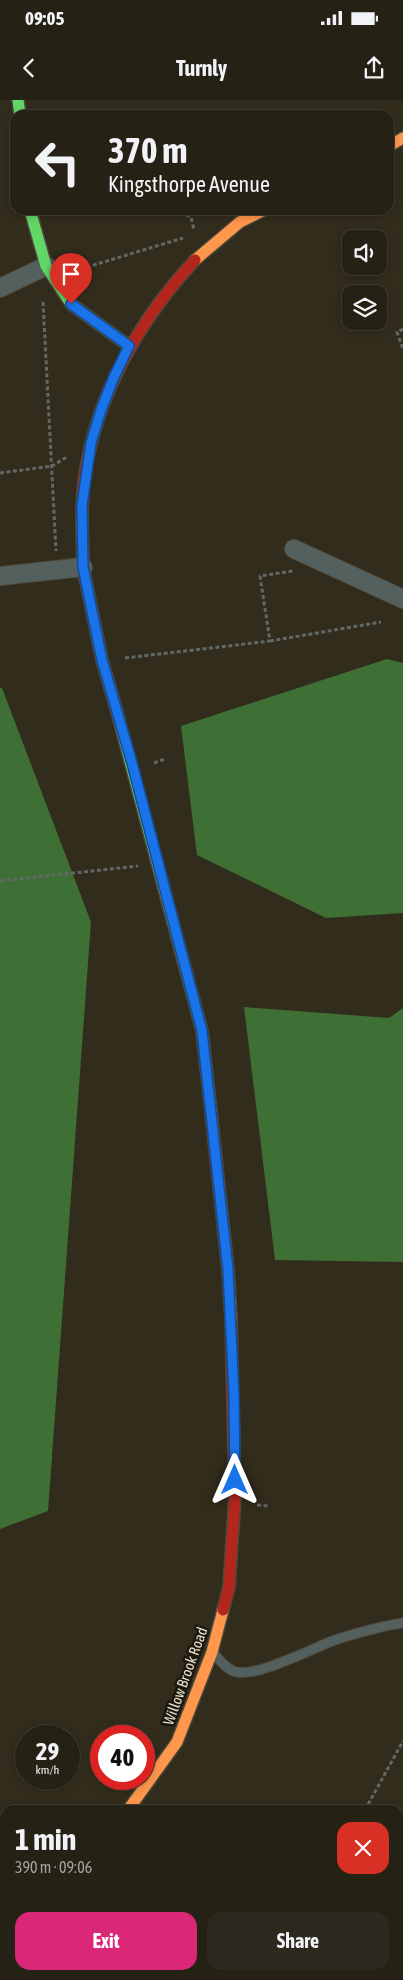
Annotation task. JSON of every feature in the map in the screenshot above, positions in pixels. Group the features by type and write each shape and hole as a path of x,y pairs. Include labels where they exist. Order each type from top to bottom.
{"street":[{"path":"32,215 49,272 71,304 129,346"},
{"name":"Willow Brook Road","path":"132,1805 177,1742 212,1652 229,1587 235,1497 234,1395 228,1270 202,1031 132,763 102,660 83,567 82,505 91,443 101,410 129,346 158,302 200,254 240,222 254,215"},
{"path":"0,288 49,272"},
{"path":"294,550 403,599"},
{"path":"0,576 83,567"}],"lane":[{"path":"212,1652 236,1672 249,1672 311,1652 334,1641 403,1623"}],"path":[{"path":"185,215 190,217 200,254"},
{"path":"58,570 42,290 49,272 186,237"},
{"path":"403,329 398,332 403,349"},
{"path":"0,473 52,466 91,443"},
{"path":"270,641 260,576 329,565"},
{"path":"102,660 270,641 381,622"},
{"path":"0,881 158,864"},
{"path":"368,1805 403,1741"}],"green space":[{"path":"387,659 403,663 403,913 326,918 197,855 181,726"},
{"path":"0,688 2,688 91,922 48,1511 0,1529"},
{"path":"244,1007 389,1018 403,1008 403,1262 275,1260"}],"traffic: fast":[{"path":"18,100 19,110"},
{"path":"31,215 46,266 71,304 129,346"},
{"path":"117,712 202,1031 211,1112"}],"traffic: slow":[{"path":"394,143 403,138"},
{"path":"195,260 240,222 254,215"},
{"path":"82,520 83,567 102,660 117,712"},
{"path":"211,1112 228,1270 231,1318"},
{"path":"132,1805 177,1742 212,1652 223,1610"}],"traffic: jam":[{"path":"82,520 84,484 90,448 100,413 114,380 130,347 150,316 171,287 195,260"},
{"path":"223,1610 229,1587 235,1497 231,1318"}],"route":[{"path":"71,304 129,346 101,410 91,443 82,505 83,567 102,660 132,763 202,1031 228,1270 234,1395 235,1480"}]}
